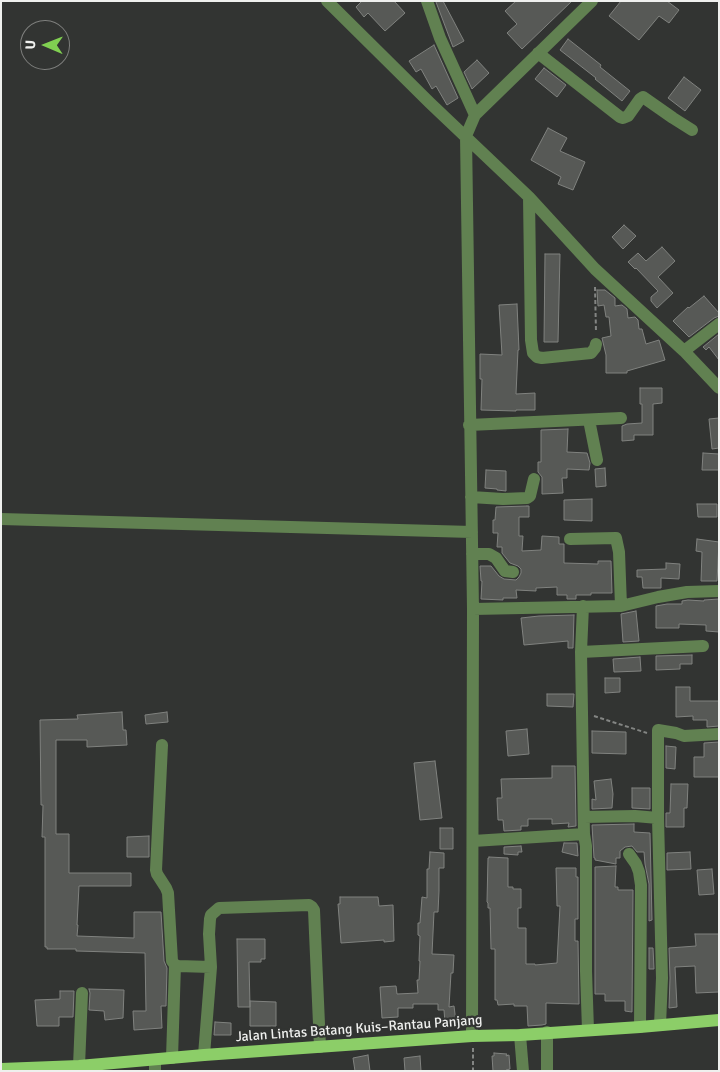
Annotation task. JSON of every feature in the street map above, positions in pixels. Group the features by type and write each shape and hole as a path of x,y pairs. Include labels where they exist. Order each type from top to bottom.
{"main road":[{"name":"Jalan Lintas Batang Kuis–Rantau Panjang","path":"1,1068 155,1065 172,1058 204,1055 472,1036 640,1027 719,1020"}],"street":[{"path":"327,1 529,197 595,269 684,351 719,388"},
{"path":"426,1 440,38 475,115"},
{"path":"472,1036 473,609 466,136 475,115 592,1"},
{"path":"538,53 620,117 628,116 643,97 692,130"},
{"path":"529,197 531,340 533,353 537,357 542,358 591,353 596,344"},
{"path":"684,351 719,324"},
{"path":"469,425 621,418"},
{"path":"589,420 597,460"},
{"path":"471,497 527,498 530,496 534,479"},
{"path":"1,519 472,532"},
{"path":"570,539 616,538 621,606"},
{"path":"472,554 489,554 496,558 505,571 513,572"},
{"path":"473,609 621,606 687,592 719,591"},
{"path":"583,606 581,652 588,1030"},
{"path":"581,652 703,646"},
{"path":"660,1025 662,978 658,730 684,736 719,734"},
{"path":"162,745 157,874 168,893 172,961 175,965 172,1058"},
{"path":"584,817 636,816 658,818"},
{"path":"473,840 584,834"},
{"path":"629,854 636,864 641,885 640,1027"},
{"path":"204,1055 211,967 210,919 211,915 219,908 312,907 314,910 320,1047"},
{"path":"175,965 211,967"},
{"path":"71,1068 82,993"},
{"path":"546,1032 547,1071"},
{"path":"520,1034 523,1071"}],"path":[{"path":"595,286 596,344"},
{"path":"582,712 658,737"},
{"path":"472,1036 473,1071"}],"building":[{"path":"362,1 394,1 405,13 385,31 368,13 364,17 356,7"},
{"path":"443,1 464,41 453,47 436,2"},
{"path":"516,1 572,1 522,49 507,33 517,24 505,11"},
{"path":"621,1 667,1 679,10 669,23 659,16 639,40 609,16"},
{"path":"568,39 630,91 622,101 560,50"},
{"path":"434,45 458,98 447,105 436,86 432,89 421,69 416,72 409,61"},
{"path":"477,60 489,73 472,89 464,72"},
{"path":"544,68 566,85 557,97 535,79"},
{"path":"684,77 701,90 685,111 668,98"},
{"path":"548,128 567,138 560,151 585,162 573,190 558,184 561,177 531,160"},
{"path":"624,225 636,236 623,249 612,237"},
{"path":"662,247 675,261 658,277 673,293 657,308 651,301 651,297 658,291 628,262 638,253 646,261"},
{"path":"545,254 560,254 558,342 544,342"},
{"path":"597,290 605,290 615,298 615,306 622,305 627,309 628,318 635,317 638,320 639,329 642,329 646,344 659,340 665,360 627,371 627,373 606,373 606,355 602,338 611,336 609,317 606,317 604,305 598,306"},
{"path":"704,296 719,313 719,316 689,337 673,321"},
{"path":"517,304 519,350 516,394 535,393 535,410 481,410 482,379 480,379 480,354 502,355 499,305"},
{"path":"719,334 719,360 709,347 706,350 703,347"},
{"path":"640,388 662,388 662,403 653,404 653,435 634,435 634,440 622,441 622,426 642,423"},
{"path":"719,418 719,448 712,449 709,419"},
{"path":"568,429 567,452 587,453 590,463 589,470 567,469 567,478 562,478 563,493 542,494 542,477 538,472 538,462 541,462 541,430"},
{"path":"703,453 719,454 719,470 702,470"},
{"path":"605,468 606,486 596,487 595,469"},
{"path":"486,470 506,471 506,491 485,488"},
{"path":"592,499 592,521 564,520 564,500"},
{"path":"697,504 717,504 717,517 698,517"},
{"path":"529,506 529,517 519,517 519,536 523,536 522,551 541,550 542,536 559,537 559,544 564,544 564,563 598,564 598,561 611,561 612,593 576,595 576,599 567,599 567,595 557,595 557,587 536,588 536,591 516,590 517,598 503,598 503,600 481,599 482,581 480,566 491,566 504,579 516,580 521,573 521,569 510,563 502,553 502,547 497,547 498,533 493,533 496,507"},
{"path":"697,539 719,542 717,581 701,581 702,552 696,551"},
{"path":"666,563 680,564 679,579 661,578 661,588 643,588 642,577 637,577 637,570 666,569"},
{"path":"719,599 719,632 706,631 706,625 679,624 679,628 656,628 656,606 682,604 682,601 688,600 704,601"},
{"path":"636,611 639,641 623,642 621,614"},
{"path":"574,615 573,648 568,648 568,641 524,645 521,618"},
{"path":"692,655 692,664 680,664 680,669 656,670 656,656"},
{"path":"640,657 641,671 614,672 613,659"},
{"path":"605,678 620,678 620,692 605,693"},
{"path":"676,687 690,687 690,701 719,701 719,726 707,727 707,720 693,720 693,716 676,717"},
{"path":"547,694 574,694 573,707 547,706"},
{"path":"122,712 123,730 126,730 127,745 87,747 87,740 56,740 56,834 69,834 69,873 131,873 131,886 79,886 77,936 134,938 134,912 161,912 164,961 167,968 166,1006 161,1006 162,1028 134,1030 133,1011 146,1011 145,953 76,951 76,949 47,949 45,947 45,837 42,837 43,805 41,805 40,720 78,719 77,715"},
{"path":"167,712 168,722 146,724 145,715"},
{"path":"527,729 529,754 508,756 506,731"},
{"path":"592,731 626,732 626,754 592,753"},
{"path":"719,742 719,777 694,777 694,757 704,757 704,743"},
{"path":"666,746 676,747 675,769 666,768"},
{"path":"435,761 442,818 420,820 414,763"},
{"path":"552,766 575,766 576,826 568,827 569,823 552,824 552,819 528,819 528,826 521,826 521,830 504,831 503,820 498,820 497,798 502,798 501,779 552,778"},
{"path":"611,779 612,808 592,809 592,799 596,800 594,781"},
{"path":"671,784 688,784 687,808 684,808 684,827 666,827 666,813 670,813"},
{"path":"632,788 650,788 650,809 632,808"},
{"path":"634,824 634,832 650,833 652,920 649,921 649,884 644,852 637,852 632,846 625,847 620,851 620,858 616,858 616,864 595,860 594,858 592,825"},
{"path":"440,828 453,828 453,849 440,849"},
{"path":"149,836 149,857 127,857 127,837"},
{"path":"564,843 577,843 578,856 562,852"},
{"path":"521,846 522,852 518,852 518,855 504,854 504,847"},
{"path":"430,852 444,853 444,868 439,868 438,912 434,912 432,954 454,955 449,1007 454,1006 456,1022 445,1023 444,1010 438,1010 438,1004 413,1004 413,1008 398,1008 398,1017 382,1018 380,987 396,986 397,994 418,993 420,936 418,935 418,923 420,923 422,897 427,898 427,869 429,869"},
{"path":"690,852 691,869 667,870 667,853"},
{"path":"489,857 508,858 508,887 521,889 521,908 518,908 518,928 526,928 526,964 557,963 560,906 557,906 556,868 576,868 576,877 578,877 578,919 575,919 575,941 578,941 579,1004 546,1003 546,1024 528,1026 527,1006 514,1006 514,1004 498,1005 497,1000 495,1000 495,949 491,949 490,908 488,908 487,902"},
{"path":"616,866 615,887 618,887 618,890 633,890 632,1012 625,1011 625,1001 605,1001 605,994 595,994 595,867"},
{"path":"712,869 714,894 699,895 697,870"},
{"path":"340,897 378,897 379,906 393,905 394,941 341,943 338,904 340,904"},
{"path":"695,934 719,934 719,992 696,993 695,966 675,967 677,1007 669,1008 669,948 696,946"},
{"path":"237,939 265,939 265,959 261,959 261,962 249,962 250,1007 238,1007"},
{"path":"649,948 653,948 654,969 649,969"},
{"path":"89,989 124,990 123,1018 105,1020 104,1011 89,1010"},
{"path":"60,991 74,991 73,1017 59,1017 59,1026 37,1026 35,1000 60,999"},
{"path":"250,1001 276,1002 276,1026 250,1026"},
{"path":"215,1022 231,1023 231,1035 214,1035"},
{"path":"494,1053 509,1055 510,1069 506,1071 493,1071 492,1056 494,1056"},
{"path":"368,1055 370,1071 355,1071 353,1058"},
{"path":"420,1056 421,1071 405,1071 404,1058"}]}
